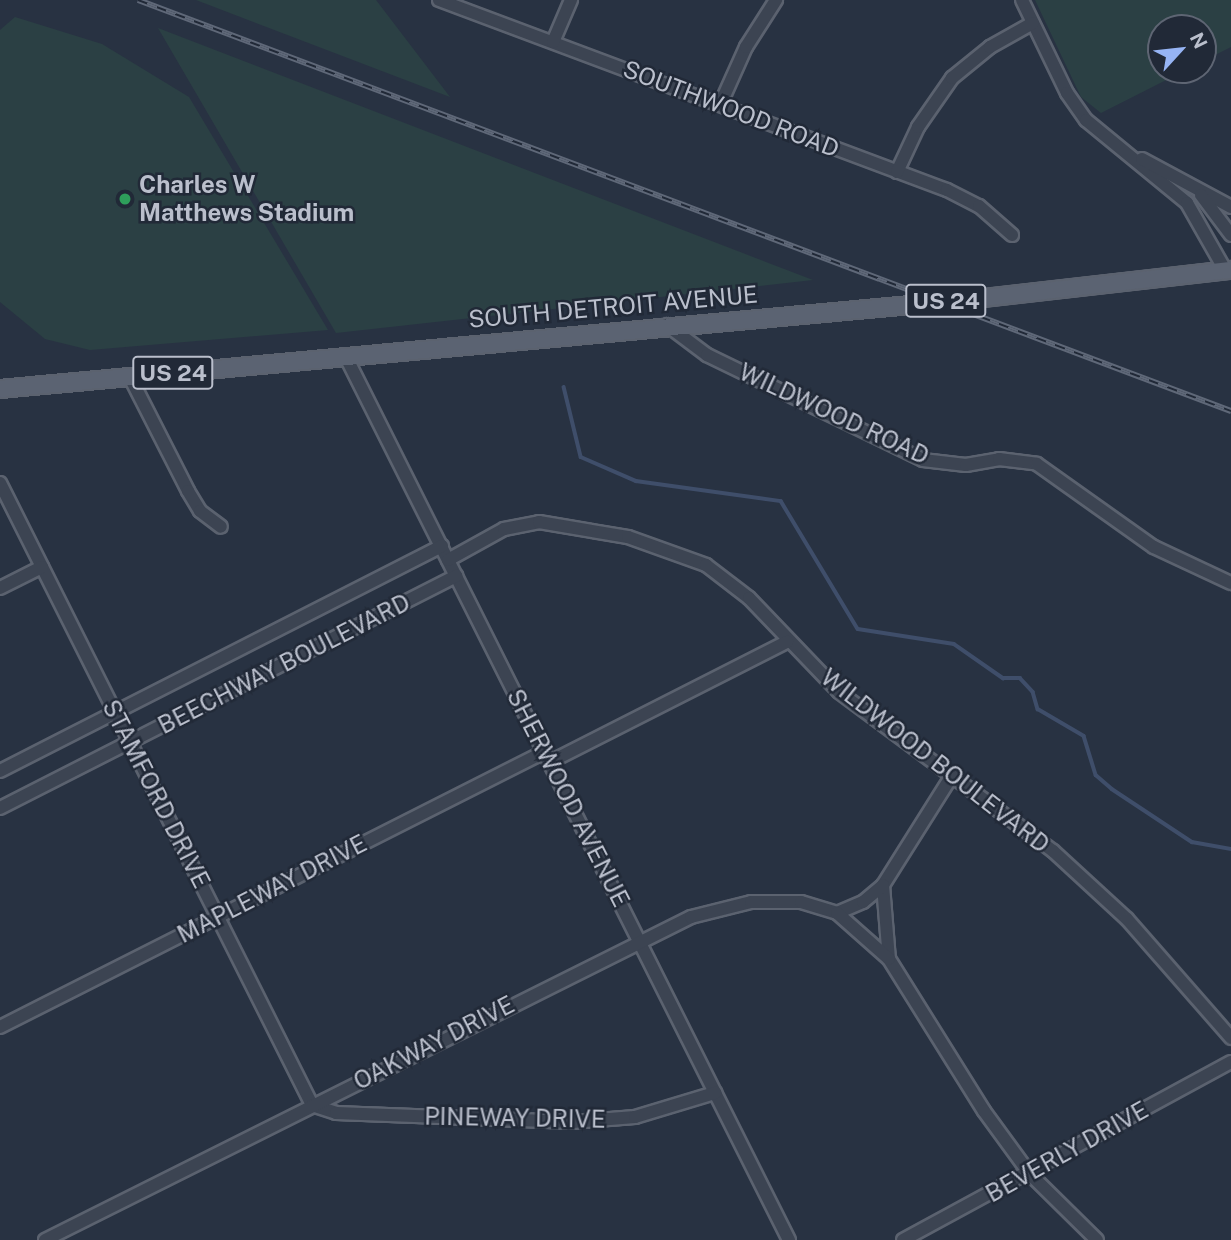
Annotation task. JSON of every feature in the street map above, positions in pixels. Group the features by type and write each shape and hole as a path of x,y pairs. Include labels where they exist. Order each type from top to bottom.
{"main road":[{"name":"SOUTH DETROIT AVENUE","path":"0,389 667,325 975,299 1228,270"}],"street":[{"name":"SOUTHWOOD ROAD","path":"439,0 897,172 979,206 1012,235"},
{"path":"552,42 571,0"},
{"path":"720,105 746,47 776,0"},
{"path":"1022,0 1067,93 1086,120 1186,203 1228,270"},
{"path":"897,172 918,127 952,78 990,47 1033,23"},
{"path":"1109,141 1231,207"},
{"path":"1188,184 1215,210 1231,235"},
{"path":"1228,270 1231,255"},
{"name":"WILDWOOD ROAD","path":"667,325 707,355 923,460 966,465 999,459 1037,464 1154,547 1231,583"},
{"name":"SHERWOOD AVENUE","path":"346,356 789,1240"},
{"path":"130,377 200,511 221,527"},
{"name":"STAMFORD DRIVE","path":"0,483 312,1105"},
{"name":"WILDWOOD BOULEVARD","path":"448,560 504,529 529,523 628,537 671,549 722,576 749,598 787,642 854,704 953,774 1053,851 1127,919 1231,1038"},
{"name":"BEECHWAY BOULEVARD","path":"0,771 442,546"},
{"path":"0,588 42,567"},
{"name":"BEECHWAY BOULEVARD","path":"0,808 456,576"},
{"name":"MAPLEWAY DRIVE","path":"0,1027 217,916 787,642"},
{"path":"953,774 883,885 863,901 837,913 889,959 984,1111 1030,1174 1097,1240"},
{"path":"883,885 889,959"},
{"name":"OAKWAY DRIVE","path":"45,1240 638,940 691,917 751,902 801,902 837,913"},
{"name":"BEVERLY DRIVE","path":"903,1240 1030,1174 1231,1062"},
{"name":"PINEWAY DRIVE","path":"312,1105 336,1113 585,1121 635,1117 715,1093"}],"green space":[{"path":"196,0 376,0 450,97"},
{"path":"1035,0 1231,0 1231,47 1217,54 1217,14 1147,14 1147,84 1158,84 1101,113 1081,97"},
{"name":"Charles W Matthews Stadium","path":"15,17 102,44 189,97 328,330 90,350 45,339 0,302 0,30"},
{"path":"158,28 813,280 336,333"}],"waterway":[{"path":"564,387 581,457 636,481 781,501 858,629 954,644 1003,678 1020,678 1033,692 1038,709 1084,736 1096,775 1112,789 1192,842 1231,849"}],"railway":[{"path":"138,0 1231,411"}],"place":[{"name":"Charles W Matthews Stadium","path":"125,199"}]}
